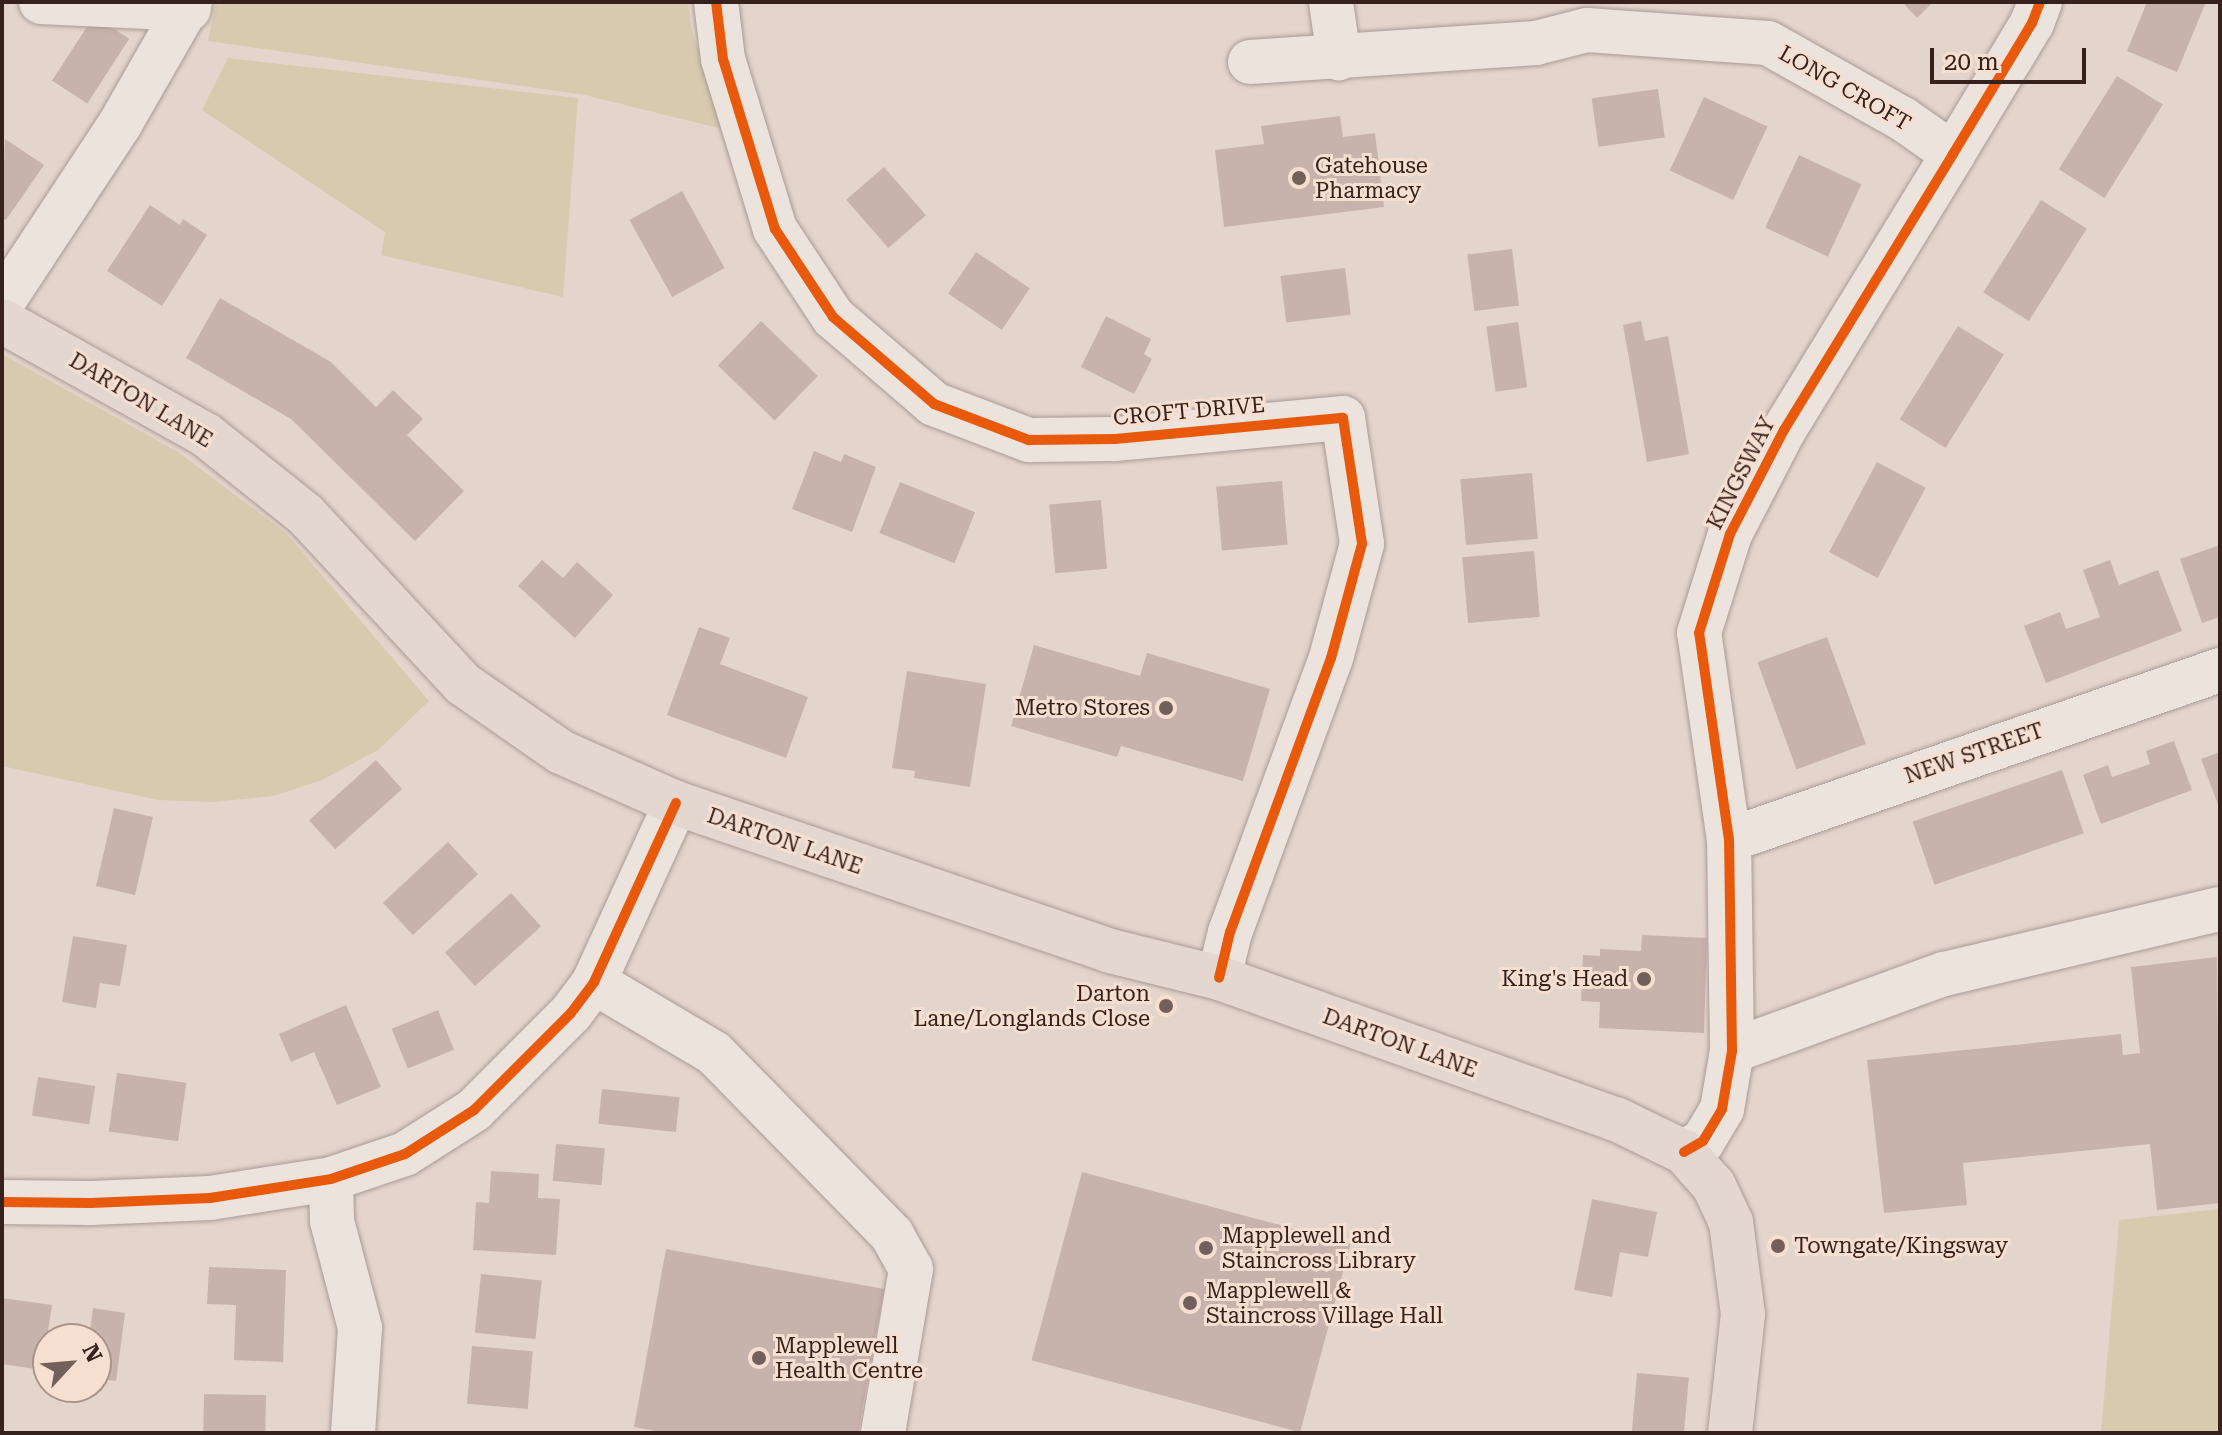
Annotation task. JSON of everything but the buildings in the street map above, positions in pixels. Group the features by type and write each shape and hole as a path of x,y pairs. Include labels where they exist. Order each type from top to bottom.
{"main road":[{"name":"DARTON LANE","path":"2,321 206,435 305,514 463,684 561,752 676,803 1110,951 1219,978 1616,1119 1684,1152"},
{"path":"1684,1152 1714,1186 1731,1222 1743,1314 1730,1433"}],"street":[{"path":"2,303 120,124 189,5 41,2"},
{"name":"CROFT DRIVE","path":"716,2 723,59 775,229 833,317 934,404 1029,440 1115,439 1343,418 1362,544 1331,658 1230,932 1219,978"},
{"path":"1331,2 1339,58"},
{"name":"KINGSWAY","path":"1684,1152 1703,1141 1722,1109 1732,1051 1729,840 1699,633 1730,534 1784,430 2032,23 2040,2"},
{"name":"LONG CROFT","path":"1250,62 1536,43 1586,16 1768,43 1903,119 1953,154"},
{"name":"NEW STREET","path":"1729,840 2220,670"},
{"path":"2,1202 91,1203 210,1198 331,1179 405,1154 474,1110 571,1013 594,982 676,803"},
{"path":"1732,1051 1944,974 2220,909"},
{"path":"594,982 714,1053 892,1235 911,1269 883,1433"},
{"path":"331,1179 332,1221 360,1328 353,1433"}],"shaded area":[{"path":"216,2 688,2 691,27 722,129 585,95 208,41"},
{"path":"228,58 578,98 563,297 381,255 385,232 202,110"},
{"path":"2,354 178,452 286,533 429,701 378,750 322,780 274,796 213,802 158,800 2,766"},
{"path":"2220,1209 2220,1433 2101,1433 2119,1220"}],"cycle path":[{"path":"716,2 723,59 775,229 833,317 934,404 1029,440 1115,439 1343,418 1362,544 1331,658 1230,932 1219,978"},
{"path":"1684,1152 1703,1141 1722,1109 1732,1051 1729,840 1699,633 1730,534 1784,430 2032,23 2040,2"},
{"path":"2,1202 91,1203 210,1198 331,1179 405,1154 474,1110 571,1013 594,982 676,803"}],"place":[{"name":"Gatehouse Pharmacy","path":"1299,178"},
{"name":"Metro Stores","path":"1166,708"},
{"name":"King's Head","path":"1644,979"},
{"name":"Darton Lane/Longlands Close","path":"1166,1006"},
{"name":"Towngate/Kingsway","path":"1778,1246"},
{"name":"Mapplewell and Staincross Library","path":"1206,1248"},
{"name":"Mapplewell & Staincross Village Hall","path":"1190,1303"},
{"name":"Mapplewell Health Centre","path":"759,1358"}]}
